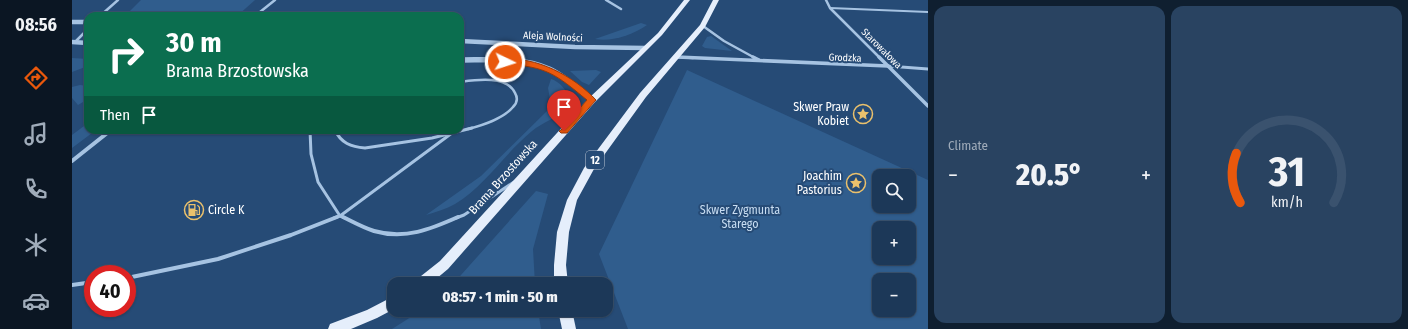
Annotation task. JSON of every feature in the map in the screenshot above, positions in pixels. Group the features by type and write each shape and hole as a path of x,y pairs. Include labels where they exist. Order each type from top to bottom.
{"main road":[{"name":"Brama Brzostowska","path":"429,277 444,265 592,100 673,20 686,0"},
{"name":"12","path":"561,277 560,265 563,232 572,200 589,168 643,95 703,26 716,0"},
{"path":"334,329 372,314 387,306"},
{"path":"566,317 569,329"}],"street":[{"path":"104,12 118,0"},
{"path":"260,12 275,0"},
{"path":"606,0 621,9"},
{"name":"Starowałowa","path":"826,0 830,8 928,106"},
{"path":"72,22 84,22"},
{"name":"Grodzka","path":"703,26 735,48 761,61"},
{"path":"73,43 84,33"},
{"name":"Aleja Wolności","path":"464,41 644,48"},
{"path":"73,43 84,43"},
{"name":"Grodzka","path":"677,57 928,69"},
{"path":"464,60 520,62 540,66 560,75 592,100"},
{"path":"72,161 106,134"}],"lane":[{"path":"830,8 928,12"},
{"path":"464,82 480,80 502,82 511,86 517,95 516,103 509,111 491,121 464,129"},
{"path":"310,134 311,154 318,182 340,216 374,231 392,235 406,235 427,230 464,215 526,173"},
{"path":"336,134 346,145 357,149 447,134"},
{"path":"136,276 218,259 291,235 340,216 451,134"},
{"path":"72,285 84,283"}],"green space":[{"path":"141,0 255,0 242,12 129,12"},
{"path":"641,23 647,25 629,35 615,39 595,39"},
{"path":"711,36 732,51 705,48 702,46 707,37"},
{"path":"72,58 84,59 84,68 72,72"},
{"path":"596,70 601,72 589,85 582,82 570,71"},
{"name":"Skwer Zygmunta Starego","path":"687,70 904,169 872,169 872,213 916,213 916,175 928,180 928,329 628,329 613,290 613,277 608,277 599,254"},
{"path":"551,79 555,80 562,86 568,94 568,107 532,131 466,197 455,204 426,215 481,176 547,111 551,105 548,88"},
{"path":"84,86 84,101 78,105 72,98 72,87"},
{"path":"84,126 84,134 91,134 72,148 72,135"},
{"path":"536,191 548,194 533,249 535,277 459,277"},
{"path":"411,317 539,317 541,329 392,329"}],"place":[{"name":"Skwer Praw Kobiet","path":"863,114"},
{"name":"Joachim Pastorius","path":"856,183"},
{"name":"Circle K","path":"194,210"}],"route":[{"path":"505,62 520,62 540,66 550,70 560,75 592,100 564,131"}]}
